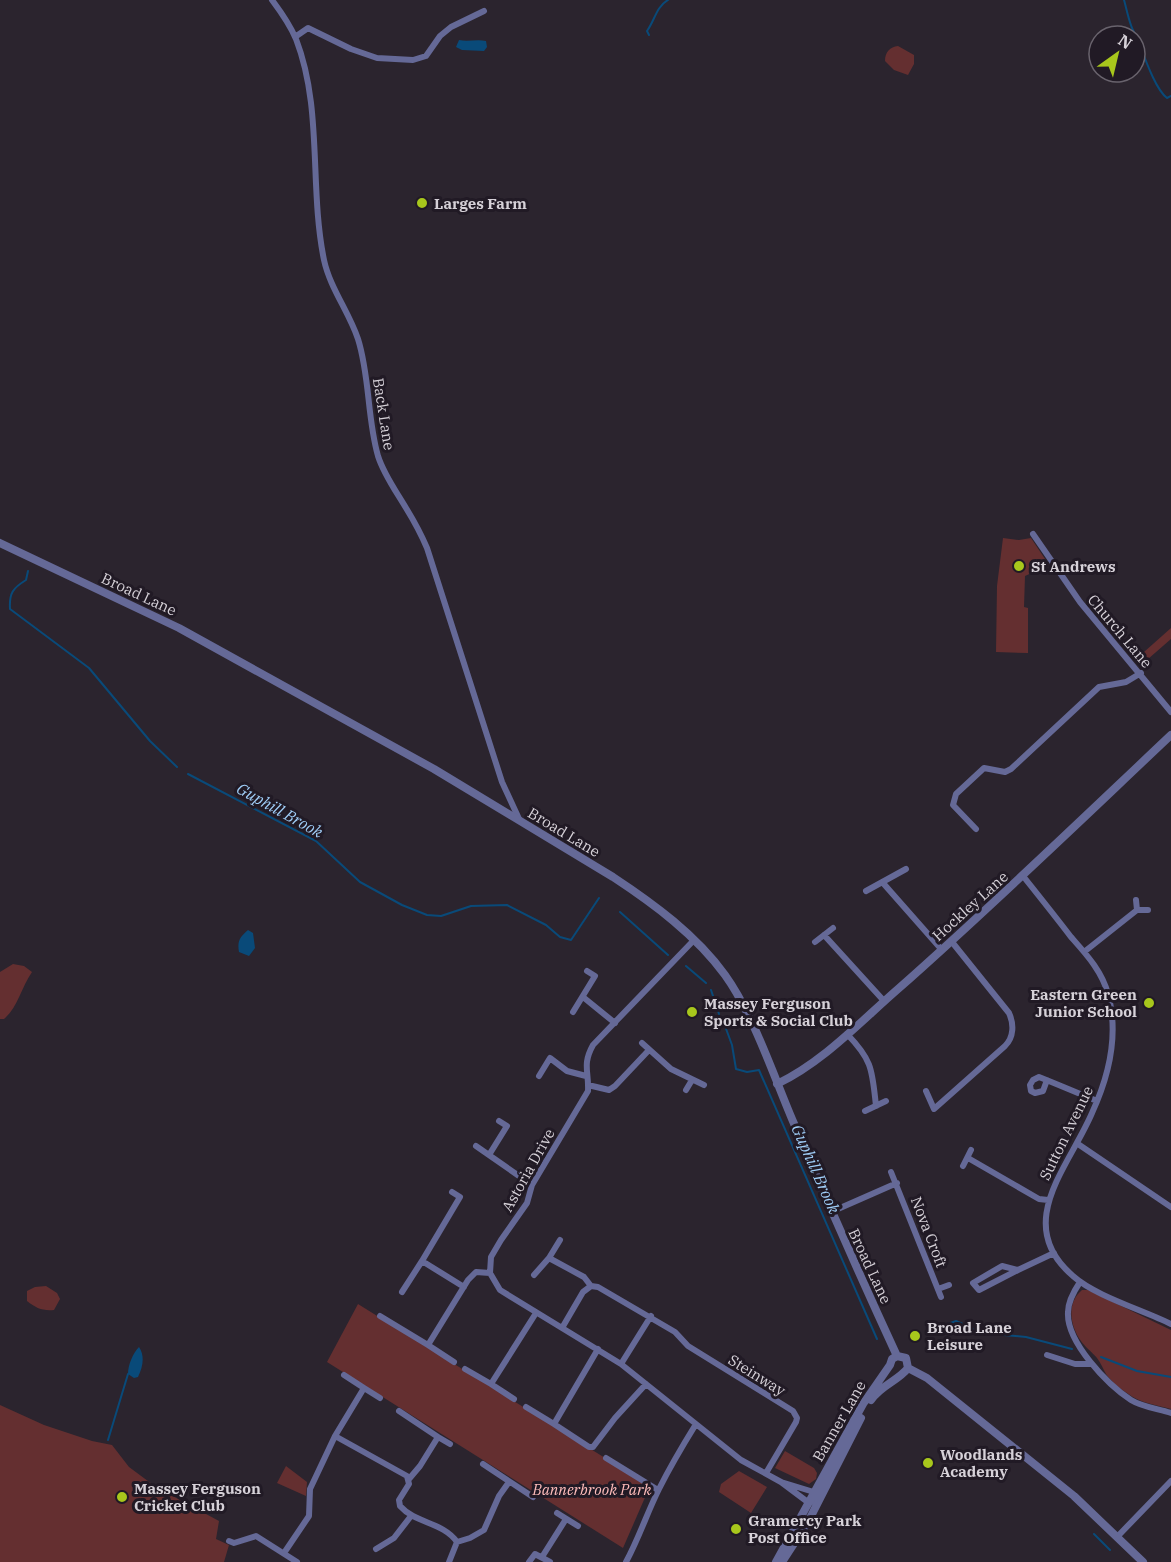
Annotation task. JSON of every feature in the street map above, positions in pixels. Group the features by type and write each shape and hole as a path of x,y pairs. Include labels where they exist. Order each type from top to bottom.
{"street":[{"name":"Back Lane","path":"272,0 295,37 304,64 310,99 323,257 360,344 378,455 394,490 412,517 427,548 502,782 520,821"},
{"path":"295,37 308,28 351,49 376,58 413,60 426,56 440,36 451,27 484,11"},
{"name":"Church Lane","path":"1033,534 1080,602 1171,712"},
{"name":"Broad Lane","path":"0,543 179,628 434,769 639,894 694,940 720,969 738,995 831,1212 897,1356"},
{"path":"976,829 953,805 956,794 984,768 1005,772 1011,769 1099,687 1126,682 1141,673"},
{"name":"Hockley Lane","path":"777,1084 810,1064 847,1034 952,942 1171,735"},
{"path":"866,891 906,869"},
{"name":"Sutton Avenue","path":"1023,876 1097,969 1108,992 1113,1022 1109,1059 1097,1101 1048,1200 1046,1232 1054,1253 1065,1269 1080,1282 1171,1324"},
{"path":"883,883 942,950"},
{"path":"1136,900 1137,910"},
{"path":"1084,952 1137,910 1148,910"},
{"path":"815,942 833,927"},
{"path":"824,935 884,1001"},
{"path":"649,1050 609,1090 588,1085 587,1056 593,1045 694,940"},
{"path":"926,1091 934,1109 1011,1039 1012,1024 1009,1013 952,942"},
{"path":"573,1012 595,976 587,971"},
{"path":"583,997 615,1023"},
{"path":"847,1034 868,1058 876,1106"},
{"path":"642,1043 671,1069 704,1084"},
{"path":"539,1076 555,1051"},
{"path":"550,1058 567,1071 586,1076"},
{"path":"686,1090 692,1080"},
{"path":"1047,1080 1097,1101"},
{"name":"Astoria Drive","path":"490,1273 491,1257 527,1203 532,1185 584,1098 588,1085"},
{"path":"866,1111 886,1101"},
{"path":"499,1121 515,1131"},
{"path":"489,1155 507,1126"},
{"path":"1077,1144 1171,1207"},
{"path":"476,1146 532,1185"},
{"path":"963,1166 971,1150"},
{"path":"968,1158 1040,1199 1048,1200"},
{"name":"Nova Croft","path":"891,1172 941,1297"},
{"name":"Nova Croft","path":"831,1212 897,1184"},
{"path":"452,1192 469,1202"},
{"path":"402,1292 460,1197"},
{"path":"534,1275 549,1258 560,1240"},
{"path":"1018,1270 1002,1266 973,1283 979,1290 1054,1253"},
{"name":"Steinway","path":"549,1258 584,1276 591,1286 605,1290 651,1316 675,1332 688,1346 795,1414 796,1422 766,1473"},
{"path":"422,1261 464,1287"},
{"path":"428,1345 476,1272 490,1273 500,1290 621,1364 741,1460 781,1482 809,1503"},
{"path":"1080,1282 1069,1303 1067,1314 1070,1326 1089,1361 1111,1385 1133,1402 1171,1413"},
{"name":"Nova Croft","path":"938,1289 949,1285"},
{"path":"562,1328 583,1292 591,1286"},
{"path":"490,1384 536,1313"},
{"path":"380,1316 454,1362"},
{"path":"621,1364 651,1316"},
{"path":"554,1424 598,1349"},
{"path":"1047,1355 1075,1364 1089,1361"},
{"path":"905,1371 906,1358 897,1356 892,1359 890,1365 893,1371 905,1371 927,1378 1074,1496 1143,1562"},
{"name":"Banner Lane","path":"782,1562 808,1522 818,1494 873,1388 890,1365"},
{"path":"465,1369 514,1399"},
{"name":"Banner Lane","path":"776,1562 809,1503 834,1472 863,1412 875,1394 905,1371"},
{"path":"344,1375 380,1398"},
{"path":"526,1407 593,1447 615,1418 646,1384"},
{"path":"284,1553 309,1516 310,1489 335,1436 364,1388"},
{"path":"399,1411 450,1444"},
{"path":"626,1562 639,1538 658,1490 696,1424"},
{"path":"335,1436 409,1479"},
{"path":"438,1437 409,1479 408,1487 399,1503 411,1516 444,1530 457,1542"},
{"path":"606,1458 658,1490"},
{"path":"483,1464 533,1497"},
{"path":"1118,1537 1171,1481"},
{"path":"457,1542 484,1530 499,1496 509,1482"},
{"path":"781,1482 818,1494"},
{"path":"557,1513 578,1526"},
{"path":"376,1549 394,1538 411,1516"},
{"path":"542,1557 566,1519"},
{"path":"229,1541 234,1543 256,1536 297,1562"},
{"path":"449,1562 457,1542"},
{"path":"529,1562 536,1554 550,1562"}],"green space":[{"path":"898,46 914,55 914,64 908,75 894,70 885,61 888,50"},
{"path":"1003,538 1019,540 1031,538 1049,565 1025,576 1024,607 1028,608 1028,653 996,652 997,586"},
{"path":"1171,628 1171,639 1140,666 1135,660"},
{"path":"13,964 24,966 32,972 13,1009 4,1019 0,1019 0,972"},
{"path":"46,1286 57,1293 60,1299 54,1310 33,1306 27,1301 27,1291 35,1287"},
{"path":"1082,1290 1088,1290 1171,1330 1171,1409 1132,1396 1108,1377 1097,1358 1074,1329 1072,1308 1077,1295"},
{"name":"Bannerbrook Park","path":"358,1304 650,1486 623,1548 327,1362"},
{"path":"0,1405 44,1425 92,1441 112,1445 129,1467 156,1487 219,1521 216,1539 229,1545 224,1562 0,1562"},
{"path":"785,1451 814,1468 817,1473 816,1479 809,1484 775,1468"},
{"path":"286,1466 307,1482 306,1496 277,1483"},
{"path":"739,1471 767,1487 751,1513 719,1492 721,1484"}],"water":[{"path":"459,40 486,41 487,47 484,51 462,50 456,47"},
{"path":"248,930 253,933 255,948 249,956 239,952 238,948 240,939"},
{"path":"139,1347 143,1358 142,1365 138,1377 134,1378 128,1374 128,1371"}],"waterway":[{"path":"649,35 647,31 656,14 668,0"},
{"path":"1124,0 1132,28 1153,78 1162,93 1167,98 1171,96"},
{"path":"28,571 26,580 13,592 10,609 89,668 150,741 177,767"},
{"name":"Guphill Brook","path":"188,774 316,841 360,882 402,905 427,915 441,916 471,906 507,905 546,925 560,937 571,940 599,898"},
{"name":"Guphill Brook","path":"620,912 668,955"},
{"path":"686,966 706,983"},
{"path":"711,990 719,1014"},
{"name":"Guphill Brook","path":"725,1026 732,1045 736,1069 747,1072 759,1070 877,1339"},
{"name":"Guphill Brook","path":"942,1326 956,1321 982,1333 1026,1337 1072,1349"},
{"name":"Guphill Brook","path":"1101,1357 1137,1371 1171,1377"},
{"path":"108,1440 128,1374"},
{"path":"1094,1534 1110,1550"}],"place":[{"name":"Larges Farm","path":"422,203"},
{"name":"St Andrews","path":"1019,566"},
{"name":"Eastern Green Junior School","path":"1149,1003"},
{"name":"Massey Ferguson Sports & Social Club","path":"692,1012"},
{"name":"Broad Lane Leisure","path":"915,1336"},
{"name":"Woodlands Academy","path":"928,1463"},
{"name":"Massey Ferguson Cricket Club","path":"122,1497"},
{"name":"Gramercy Park Post Office","path":"736,1529"}]}
